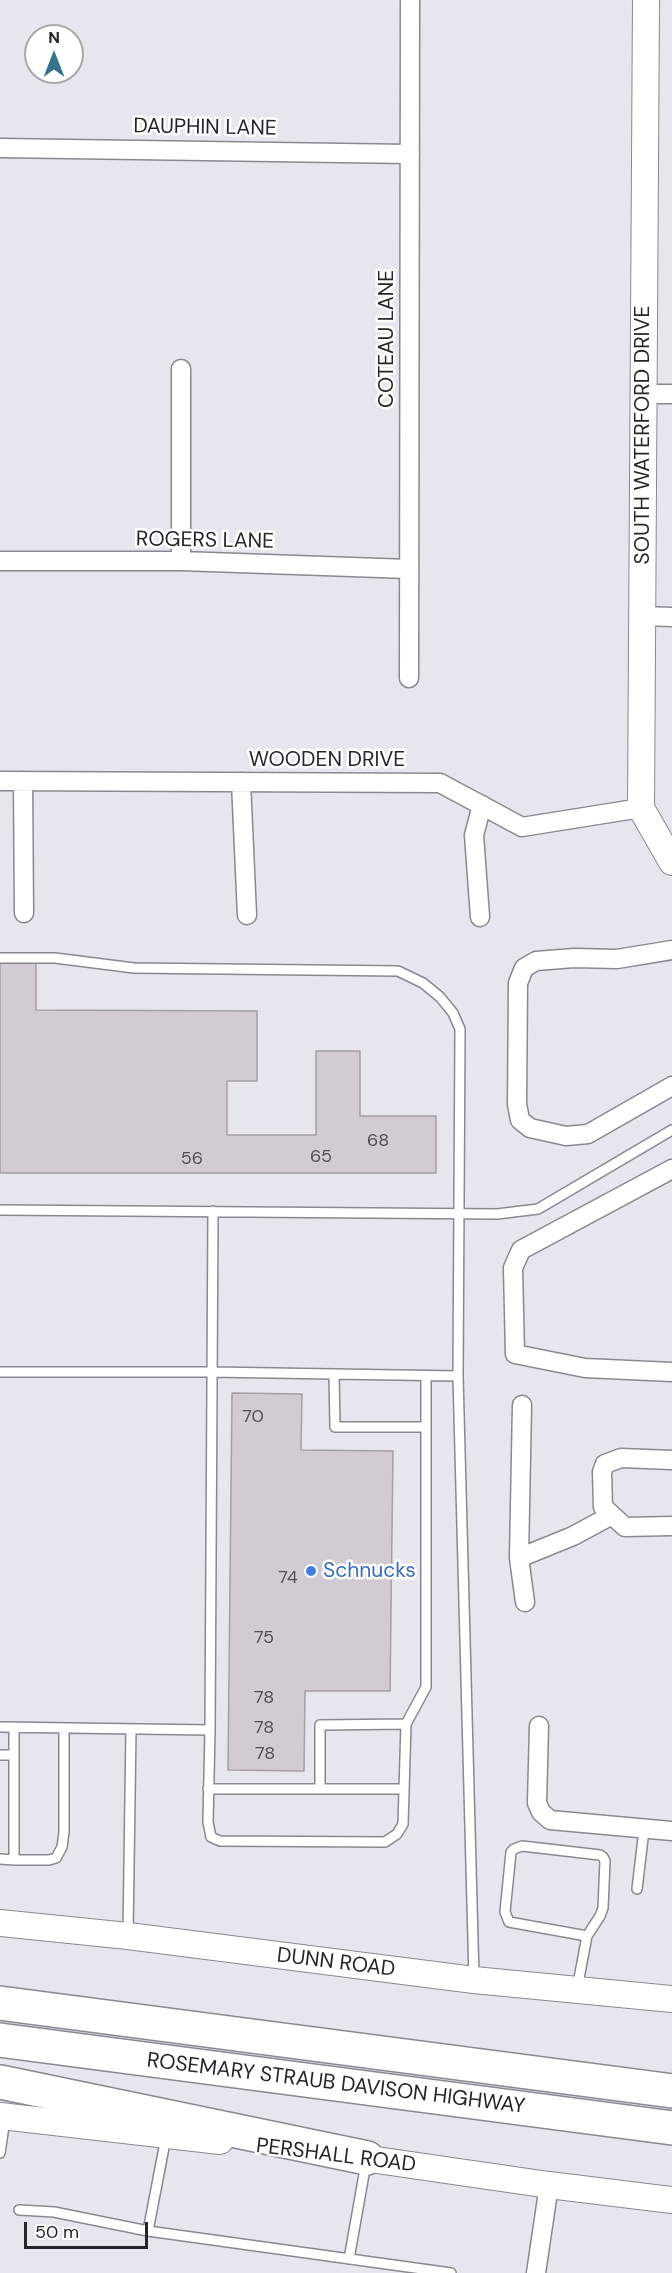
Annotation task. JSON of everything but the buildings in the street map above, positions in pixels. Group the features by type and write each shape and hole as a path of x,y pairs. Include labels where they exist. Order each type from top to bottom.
{"highway":[{"name":"ROSEMARY STRAUB DAVISON HIGHWAY","path":"0,2003 672,2091"},
{"name":"ROSEMARY STRAUB DAVISON HIGHWAY","path":"0,2040 672,2128"},
{"path":"0,2082 367,2158"}],"street":[{"name":"COTEAU LANE","path":"409,678 410,0"},
{"name":"SOUTH WATERFORD DRIVE","path":"641,808 646,0"},
{"name":"DAUPHIN LANE","path":"0,148 410,154"},
{"path":"181,369 181,561"},
{"path":"643,394 672,394"},
{"name":"ROGERS LANE","path":"0,561 181,561 409,569"},
{"path":"642,616 672,617"},
{"name":"WOODEN DRIVE","path":"0,781 440,783 522,827 641,808"},
{"path":"23,781 24,913"},
{"path":"241,782 247,915"},
{"path":"480,917 474,835 482,805"},
{"path":"641,808 672,862"},
{"path":"672,950 617,960 574,958 536,961 524,968 518,982 520,1120 530,1128 566,1136 588,1134 672,1086"},
{"path":"672,1169 521,1250 513,1268 516,1354 585,1368 672,1372"},
{"path":"522,1405 519,1558 525,1602"},
{"path":"672,1460 621,1458 604,1464 602,1472 603,1507 626,1527 672,1526"},
{"path":"519,1558 573,1536 612,1515"},
{"path":"539,1726 537,1803 541,1812 550,1820 672,1831"},
{"name":"DUNN ROAD","path":"0,1923 128,1936 474,1980 672,1999"},
{"name":"PERSHALL ROAD","path":"2,2116 367,2158 549,2185 672,2199"},
{"path":"536,2273 549,2185"}],"lane":[{"path":"0,958 55,958 134,968 398,971 410,975 440,997 453,1013 460,1029 458,1376 474,1980"},
{"path":"0,1210 497,1214 538,1209 672,1130"},
{"path":"213,1211 208,1789 211,1838 220,1841 385,1842 398,1834 403,1824 406,1724 426,1687 426,1376"},
{"path":"0,1372 212,1372 458,1376"},
{"path":"334,1374 335,1428 426,1428"},
{"path":"320,1789 320,1725 406,1724"},
{"path":"0,1727 210,1730"},
{"path":"14,1727 14,1860"},
{"path":"0,1859 49,1860 56,1858 62,1847 64,1832 63,1728"},
{"path":"128,1936 131,1729"},
{"path":"0,1755 14,1755"},
{"path":"208,1789 404,1789"},
{"path":"637,1889 644,1830"},
{"path":"577,1991 588,1933 603,1908 605,1861 600,1855 522,1846 514,1849 511,1852 506,1918 514,1924 588,1933"},
{"path":"0,2153 2,2116"},
{"path":"148,2231 166,2135"},
{"path":"349,2259 367,2158"},
{"path":"19,2210 54,2212 148,2231 451,2273"}],"place":[{"name":"Schnucks","path":"311,1571"}]}
